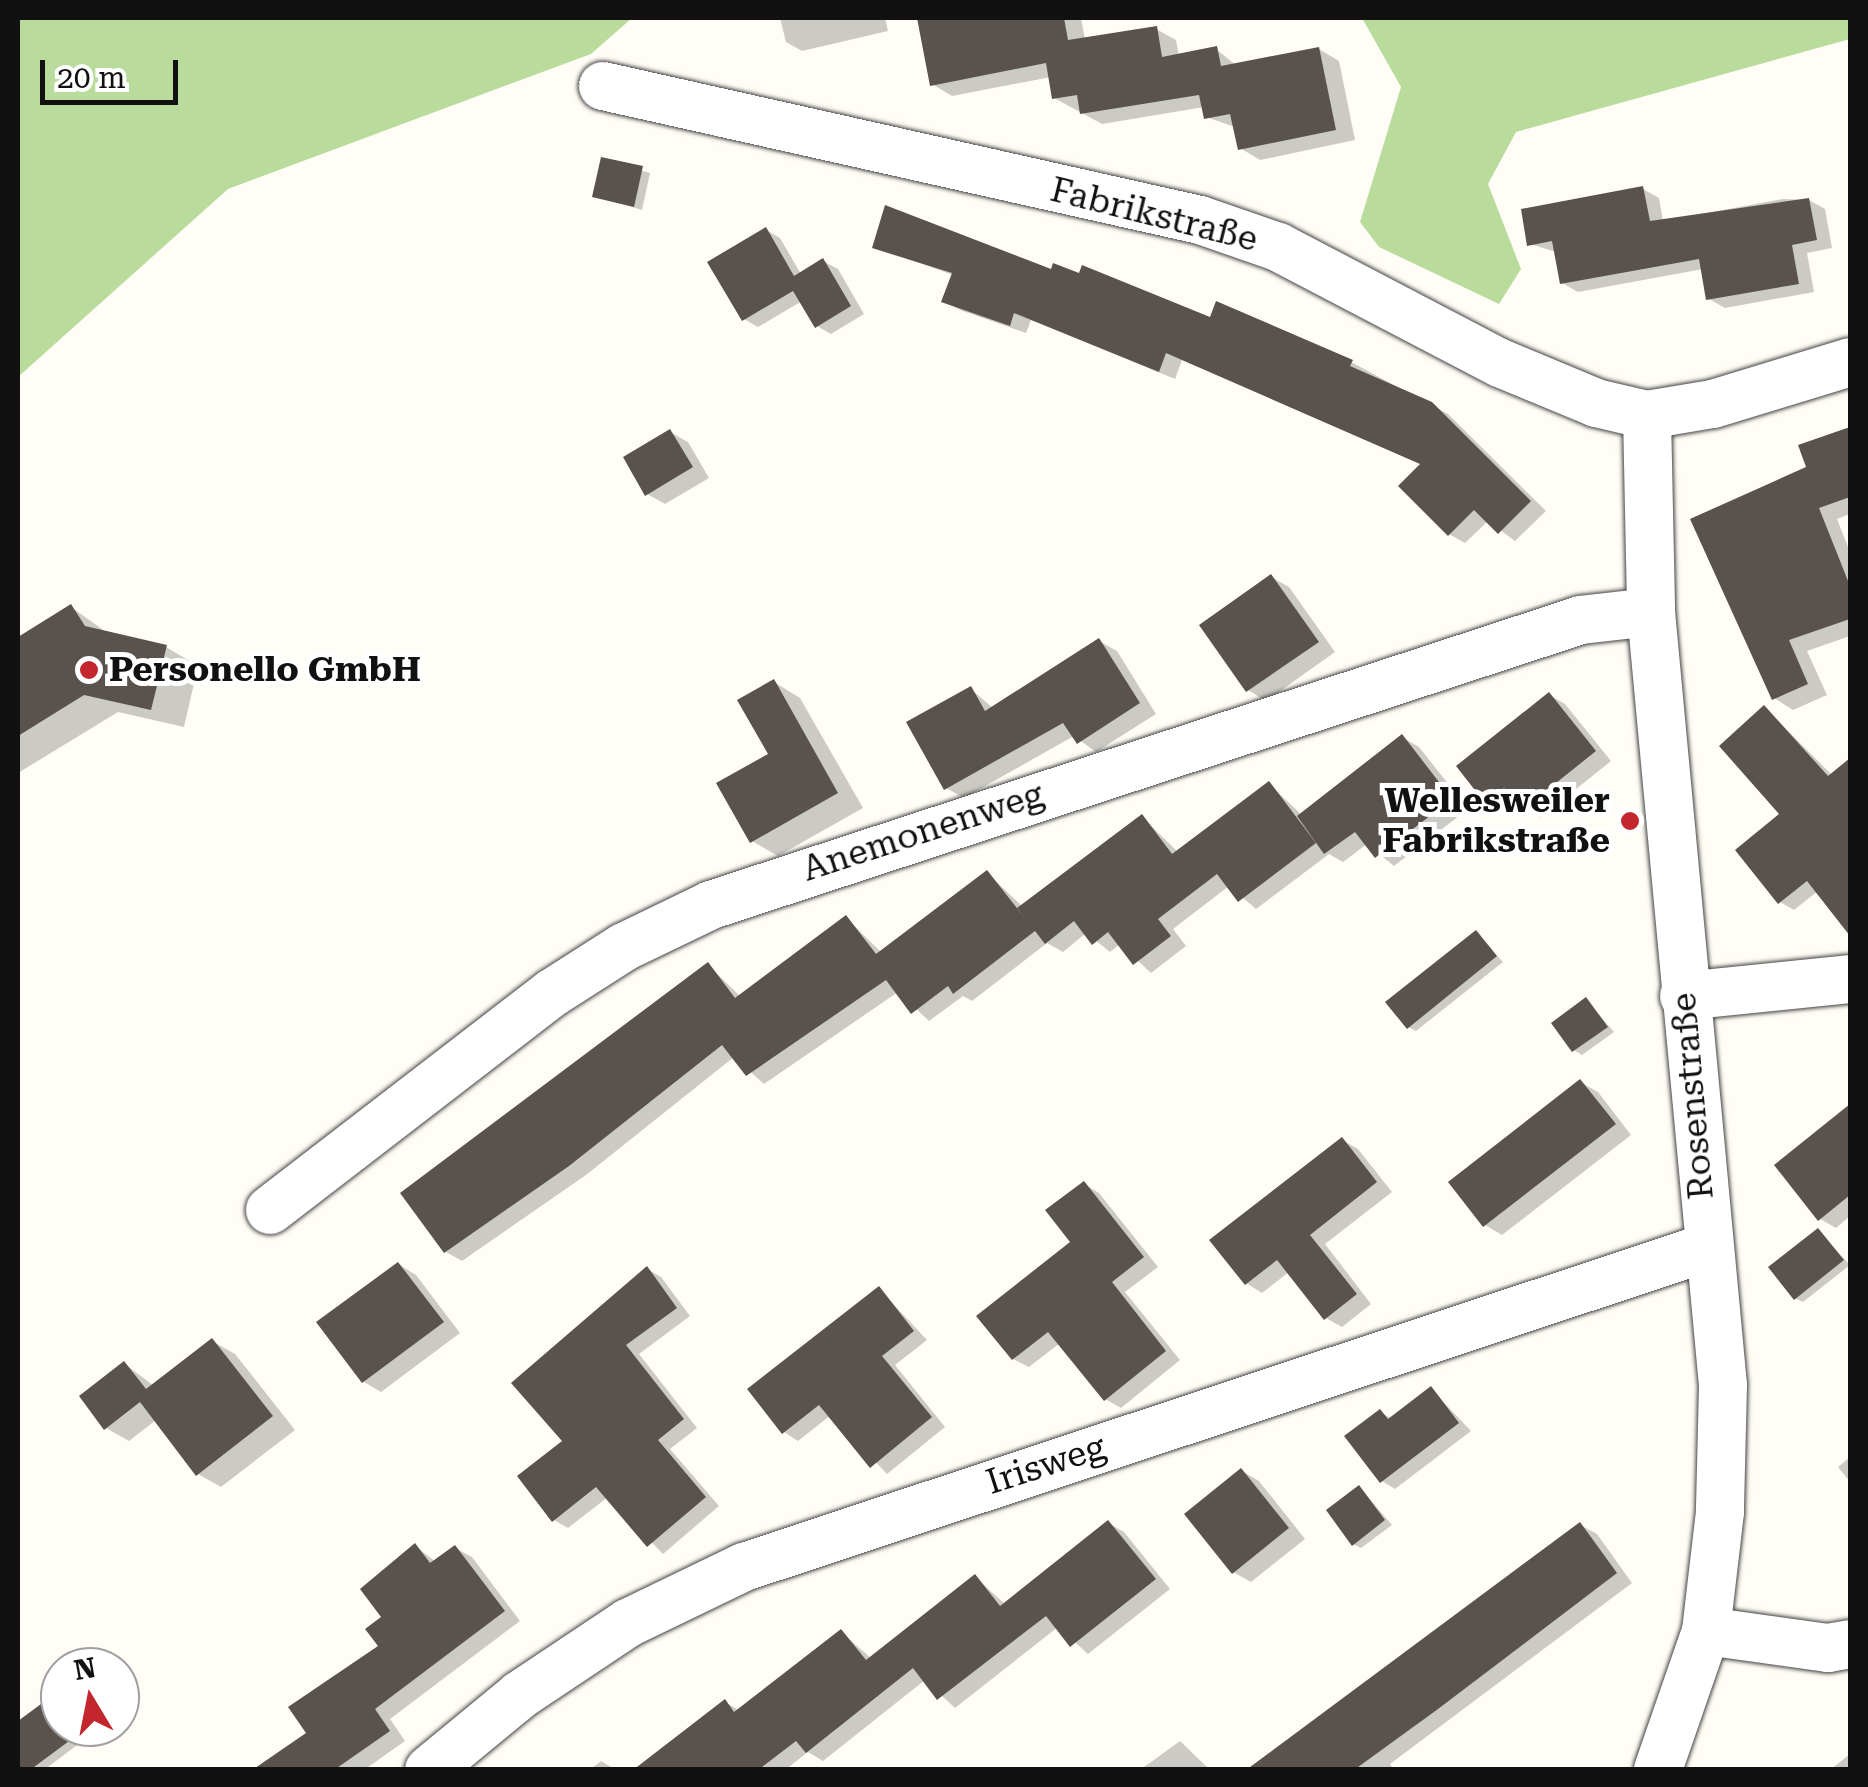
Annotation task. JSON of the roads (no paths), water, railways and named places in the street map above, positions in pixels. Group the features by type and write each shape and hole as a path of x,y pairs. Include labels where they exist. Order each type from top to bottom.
{"street":[{"name":"Fabrikstraße","path":"603,86 1200,220 1278,247 1500,363 1596,404 1647,414 1713,404 1850,362"},
{"name":"Rosenstraße","path":"1647,414 1651,612 1706,1248 1723,1385 1720,1512 1706,1631 1658,1770"},
{"name":"Anemonenweg","path":"270,1210 552,993 624,947 711,905 1562,626 1651,612"},
{"path":"1684,996 1850,979"},
{"name":"Irisweg","path":"429,1770 520,1694 628,1623 744,1567 1706,1248"},
{"path":"1706,1631 1828,1648 1850,1644"}],"place":[{"name":"Personello GmbH","path":"89,670"},
{"name":"Wellesweiler Fabrikstraße","path":"1630,821"}]}
